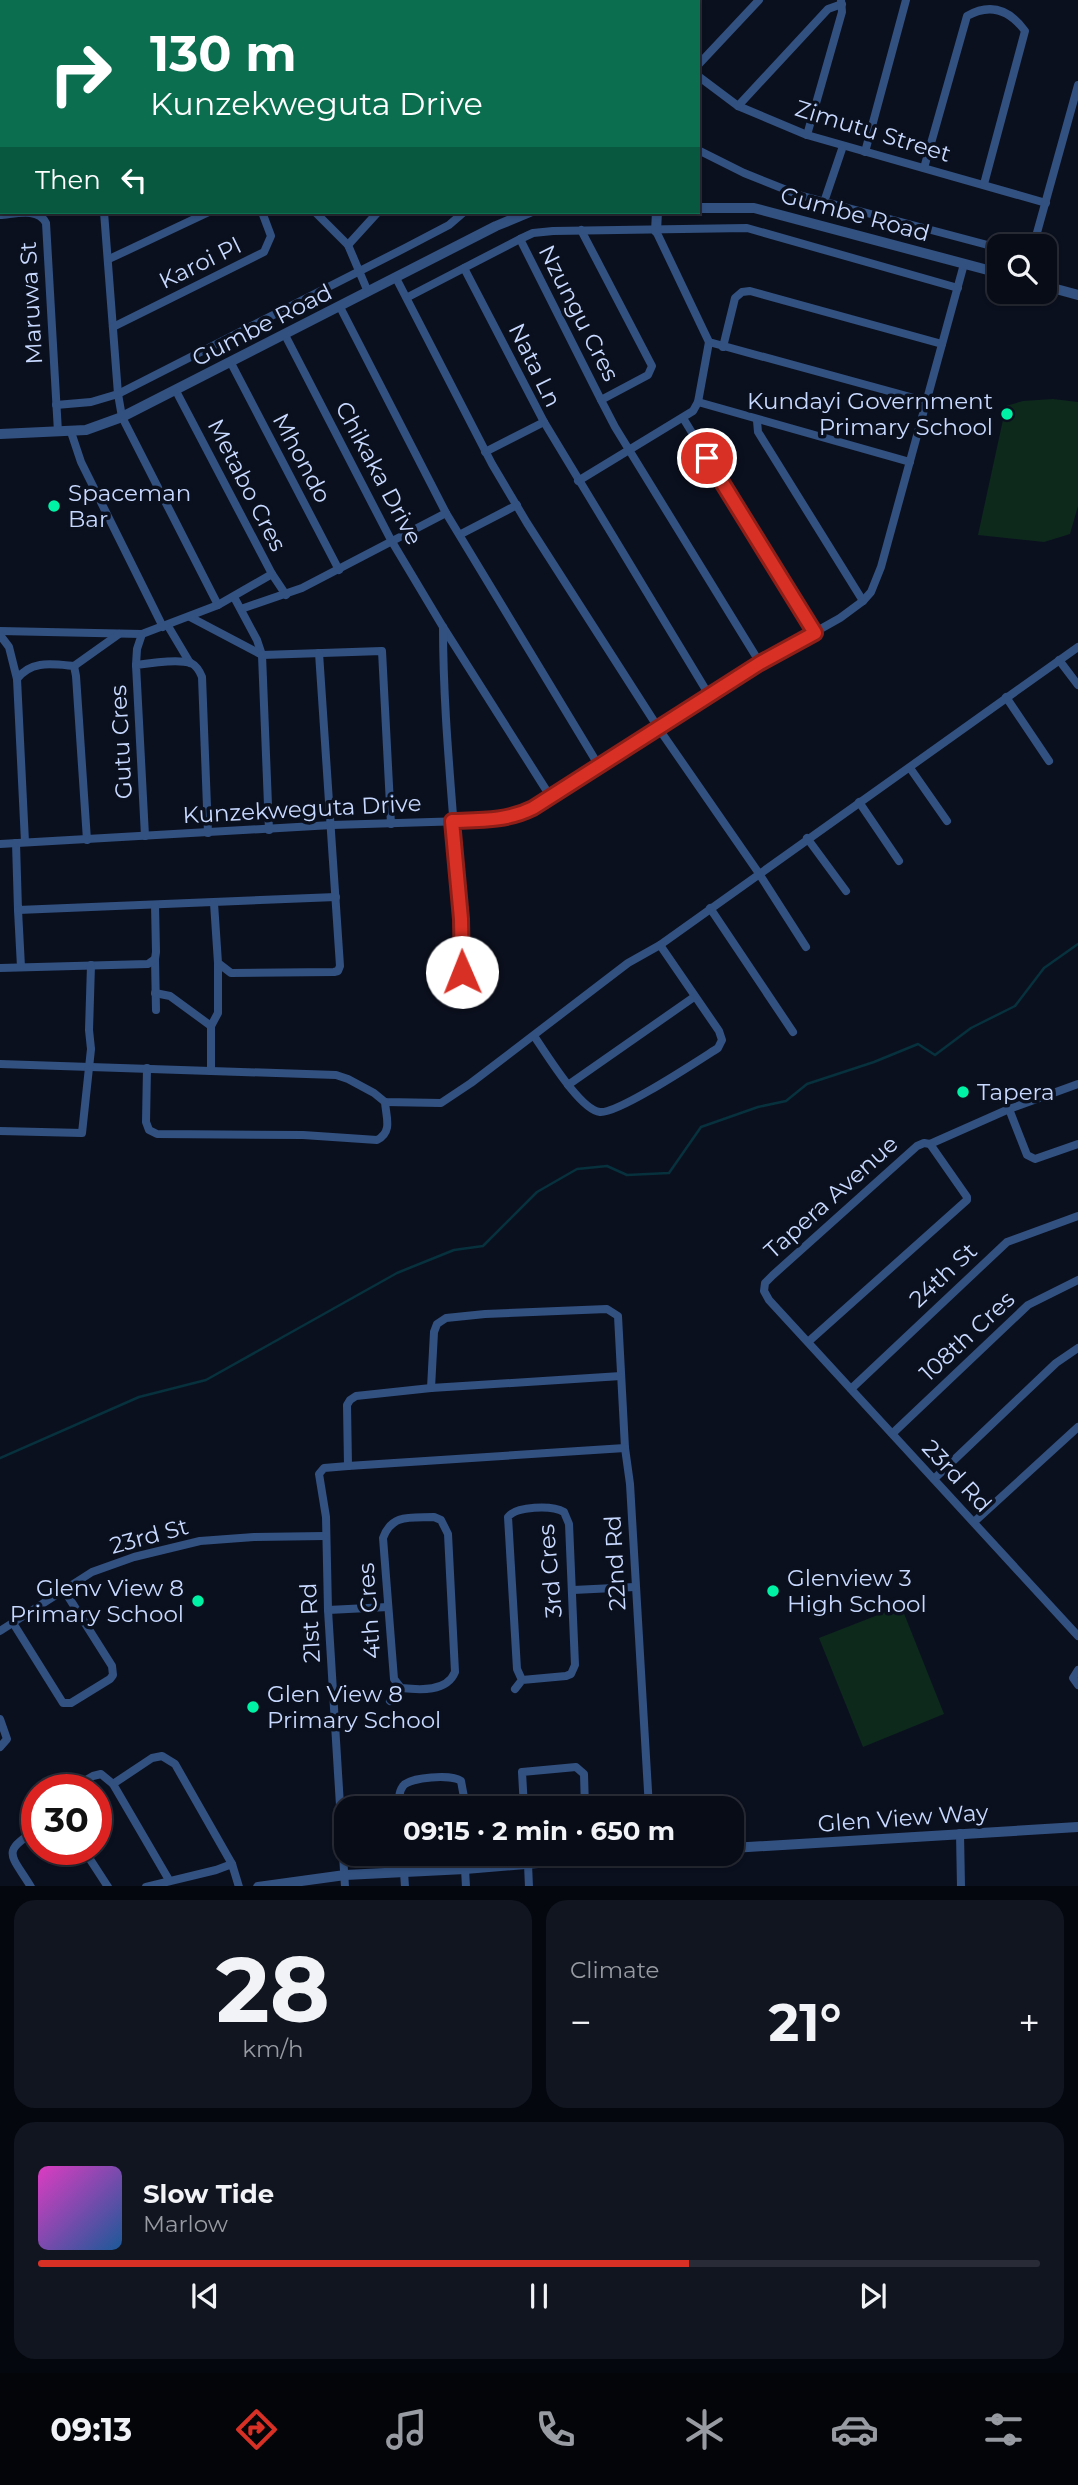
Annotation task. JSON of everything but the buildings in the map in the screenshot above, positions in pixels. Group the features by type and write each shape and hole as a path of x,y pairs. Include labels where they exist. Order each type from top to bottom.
{"street":[{"path":"700,63 759,0"},
{"path":"865,152 906,0"},
{"path":"738,106 828,9 842,2"},
{"path":"807,135 842,2"},
{"path":"924,168 967,16 989,8 1010,16 1025,31 984,184"},
{"name":"Zimutu Street","path":"700,78 738,106 807,135 1046,203"},
{"path":"1037,234 1078,85"},
{"path":"824,202 843,146"},
{"path":"700,151 744,173 799,195 987,245"},
{"name":"Gumbe Road","path":"700,208 754,208 987,270"},
{"name":"Maruwa St","path":"0,215 18,214"},
{"name":"Maruwa St","path":"39,214 46,223 58,432"},
{"path":"104,214 122,417 218,605"},
{"name":"Karoi Pl","path":"109,260 205,214"},
{"name":"Karoi Pl","path":"113,327 264,252 271,236 263,214"},
{"path":"317,214 348,245 368,292"},
{"path":"348,245 376,214"},
{"path":"56,405 92,402 118,394 449,225 462,214"},
{"name":"Gumbe Road","path":"0,434 86,430 122,417 496,226 525,214"},
{"path":"578,481 693,411 698,402 709,342 656,231 657,214"},
{"path":"408,297 533,233 581,230 747,228 958,288"},
{"name":"Nzungu Cres","path":"520,239 601,400 648,375 652,366 581,230"},
{"name":"Kunzekweguta Drive","path":"0,844 332,825 498,820 517,816 863,601 881,567 964,264"},
{"name":"Nata Ln","path":"464,268 544,422 485,452"},
{"path":"396,278 485,452 517,505 659,729 806,947"},
{"path":"1057,289 1078,295"},
{"path":"723,347 735,298 750,290 942,344"},
{"path":"340,307 446,513 599,766"},
{"name":"Chikaka Drive","path":"285,335 391,540 550,796"},
{"path":"709,342 925,401"},
{"name":"Mhondo","path":"231,363 340,570"},
{"name":"Metabo Cres","path":"177,391 272,574 286,595"},
{"path":"601,400 760,663"},
{"path":"698,402 757,421 910,462"},
{"path":"682,418 815,633"},
{"path":"757,421 758,432 863,601"},
{"path":"544,422 709,695"},
{"path":"71,432 81,462 166,627 202,677 208,833"},
{"path":"461,534 517,505"},
{"path":"241,609 286,595 340,570 391,540 446,513"},
{"path":"0,633 142,634 218,605 272,574"},
{"path":"234,597 262,655 269,830"},
{"path":"190,617 262,655 382,651 391,824"},
{"name":"Chikaka Drive","path":"443,627 462,972"},
{"path":"0,633 9,647 17,679 21,843 18,910 21,967"},
{"path":"136,665 142,634"},
{"path":"17,679 31,667 49,664 74,666 119,635"},
{"path":"384,1102 441,1103 534,1036 628,963 660,945 1078,647"},
{"path":"218,963 231,973 334,972 338,971 340,966 319,653"},
{"path":"1059,660 1078,685"},
{"name":"Gutu Cres","path":"145,836 136,665 190,663"},
{"path":"74,666 87,840"},
{"path":"1006,697 1048,761"},
{"path":"909,768 947,821"},
{"path":"859,802 899,861"},
{"path":"807,838 846,891"},
{"path":"18,910 336,897"},
{"path":"211,1071 211,1026 218,1013 214,903"},
{"path":"155,905 156,1010"},
{"path":"710,908 793,1032"},
{"path":"534,1036 568,1085 599,1112 608,1111 649,1091 718,1048 722,1040 719,1031 660,945"},
{"path":"0,968 148,964 155,959"},
{"path":"0,1131 82,1133 90,1067 91,965"},
{"path":"155,993 170,996 211,1026"},
{"path":"568,1085 694,997"},
{"path":"0,1064 147,1068 336,1075 374,1093 384,1102 388,1129 385,1136 377,1140 303,1135 157,1134 149,1130 146,1122 147,1068"},
{"path":"930,1144 1009,1109 1078,1084"},
{"path":"1009,1109 1027,1155 1035,1159 1078,1144"},
{"name":"Tapera Avenue","path":"930,1144 967,1200 808,1342 769,1300 764,1291 765,1283 917,1146 930,1144"},
{"name":"24th St","path":"852,1389 1007,1242 1078,1216"},
{"name":"108th Cres","path":"892,1433 1028,1305 1078,1280"},
{"name":"22nd Rd","path":"431,1388 434,1332 437,1324 446,1318 607,1309 618,1316 625,1448 631,1484 648,1796"},
{"name":"23rd Rd","path":"808,1342 1078,1636"},
{"path":"934,1479 1056,1363 1078,1348"},
{"path":"621,1376 431,1388 356,1396 347,1405 348,1466 625,1448"},
{"path":"974,1522 1078,1427"},
{"name":"21st Rd","path":"341,1796 328,1610 326,1517 319,1474 324,1468 348,1466"},
{"name":"3rd Cres","path":"557,1508 564,1512 569,1524 575,1665 573,1671 566,1676 522,1680 517,1669 507,1522 510,1513 515,1511 557,1508"},
{"name":"4th Cres","path":"434,1517 441,1520 448,1534 455,1672 452,1679 441,1687 401,1688 394,1679 383,1538 387,1528 402,1518 434,1517"},
{"name":"23rd St","path":"0,1631 92,1572 166,1548 200,1541 325,1536"},
{"path":"573,1590 635,1587"},
{"path":"13,1623 63,1703 71,1703 110,1679 112,1667 64,1590"},
{"path":"328,1610 388,1606"},
{"path":"1078,1670 1073,1678 1078,1685"},
{"path":"515,1689 522,1680"},
{"path":"390,1701 401,1688"},
{"path":"0,1719 7,1739 0,1747"},
{"path":"169,1880 113,1784 152,1758 162,1756 175,1764 232,1864 239,1886"},
{"path":"523,1796 522,1772 576,1767 584,1774 585,1796"},
{"path":"399,1796 405,1783 412,1780 453,1776 461,1781 464,1796"},
{"name":"Glen View Way","path":"744,1847 1078,1826"},
{"path":"960,1833 961,1886"},
{"path":"21,1839 12,1849 13,1856 31,1886"},
{"path":"146,1886 232,1864"},
{"path":"94,1865 108,1886"},
{"name":"21st Rd","path":"345,1866 345,1886"},
{"path":"258,1886 345,1875 503,1866"},
{"path":"528,1866 529,1886"},
{"path":"465,1869 466,1886"},
{"path":"404,1872 405,1886"}],"green space":[{"path":"1053,399 1078,402 1078,506 1070,534 1044,542 978,535 1006,406 1023,401"},
{"path":"901,1606 944,1714 863,1747 819,1638"}],"waterway":[{"path":"0,1458 139,1397 206,1380 397,1273 454,1250 483,1246 537,1192 577,1169 607,1166 627,1175 669,1173 701,1127 758,1107 786,1101 807,1084 918,1044 935,1055 971,1028 1015,1006 1044,968 1078,944"}],"place":[{"name":"Kundayi Government Primary School","path":"1007,414"},
{"name":"Spaceman Bar","path":"54,506"},
{"name":"Tapera","path":"963,1092"},
{"name":"Glenview 3 High School","path":"773,1591"},
{"name":"Glenv View 8 Primary School","path":"198,1601"},
{"name":"Glen View 8 Primary School","path":"253,1707"}],"route":[{"path":"462,972 461,919 452,821 498,820 517,816 533,808 760,663 815,633 707,458"}]}
